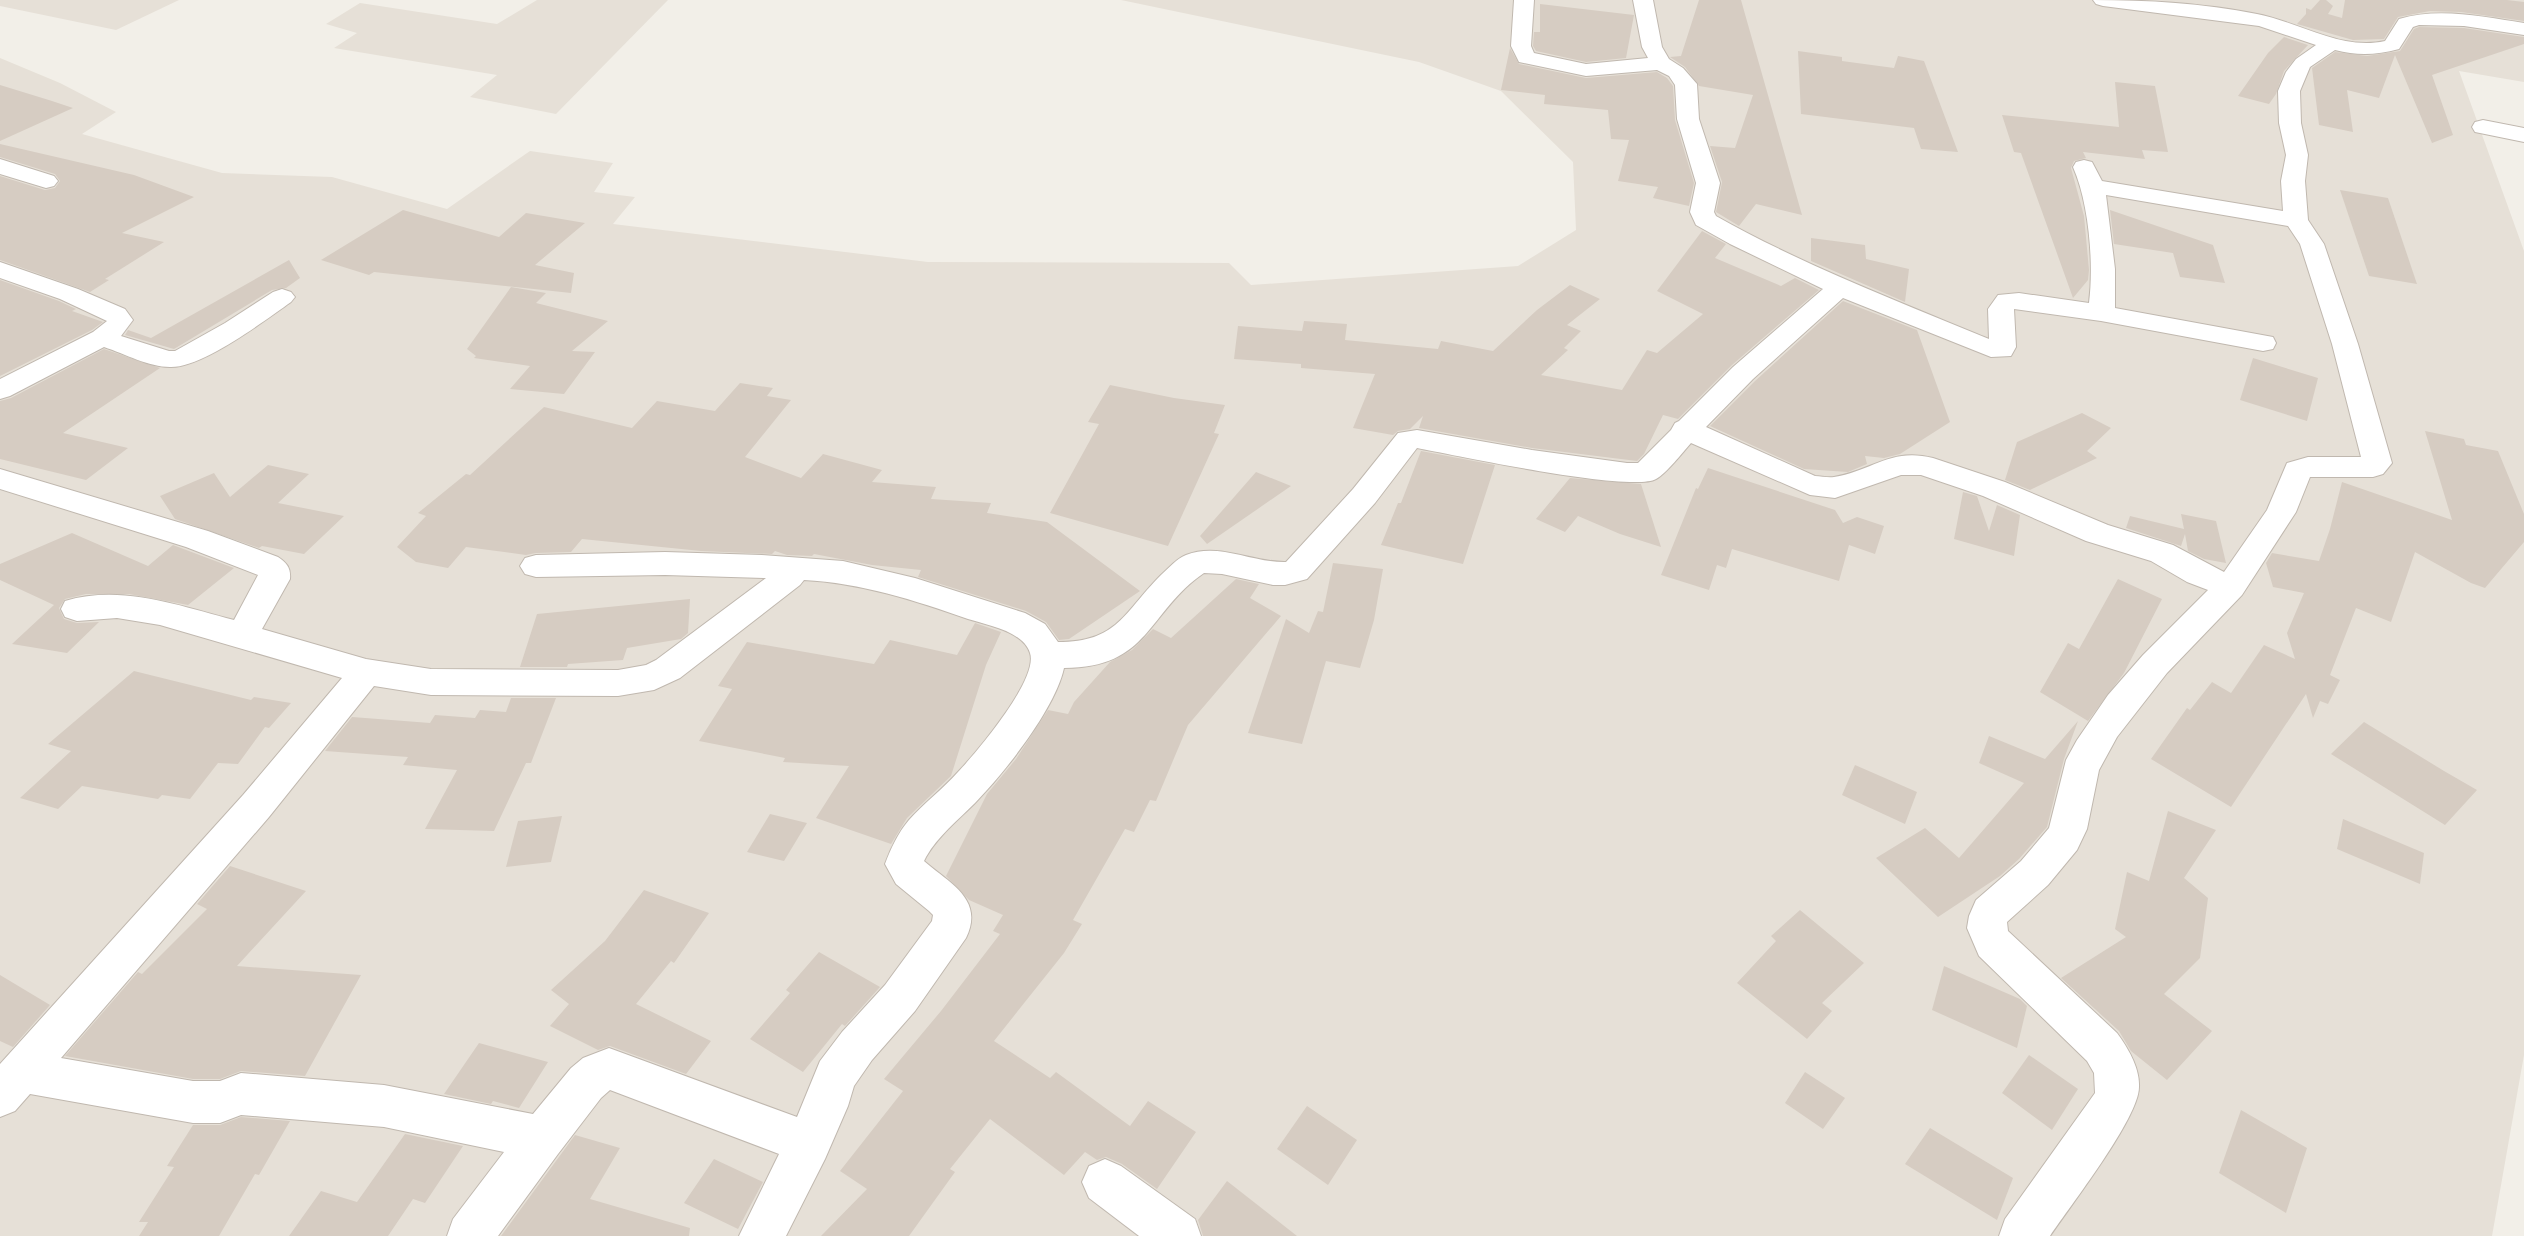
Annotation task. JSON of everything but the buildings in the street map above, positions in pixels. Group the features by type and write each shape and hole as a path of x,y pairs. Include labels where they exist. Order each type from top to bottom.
{"street":[{"path":"1524,0 1521,46 1526,58 1586,70 1661,63"},
{"path":"1643,0 1652,47 1661,63 1677,72 1686,84 1688,119 1708,183 1702,212 1705,220 1739,239 1840,287 1997,351 2004,345 2001,309 2007,302 2019,301 2100,313 2263,344"},
{"path":"2103,0 2260,20 2332,44 2361,49 2384,48 2392,45 2406,23 2417,19 2464,21 2524,29"},
{"path":"2022,1236 2115,1102 2119,1081 2110,1058 2102,1047 1994,943 1988,934 1990,912 2050,856 2065,837 2071,820 2080,771 2090,750 2151,666 2231,587 2280,512 2298,470 2308,467 2373,467 2377,463 2345,344 2312,244 2296,220 2293,181 2297,154 2290,123 2289,91 2296,72 2303,63 2332,44"},
{"path":"2483,127 2524,135"},
{"path":"0,166 46,181"},
{"path":"2100,313 2103,284 2088,176 2296,220"},
{"path":"0,270 69,294 116,315 120,320 118,325 102,338 0,390"},
{"path":"1048,655 1076,657 1104,650 1118,643 1128,635 1167,588 1189,568 1202,561 1262,572 1296,571 1364,496 1408,440 1417,439 1532,460 1638,473 1646,472 1685,429 1743,373 1840,287"},
{"path":"102,338 167,359 180,359 188,357 282,297"},
{"path":"1685,429 1801,482 1822,487 1835,488 1849,485 1898,465 1923,465 1994,489 2097,532 2162,553 2198,574 2231,587"},
{"path":"0,479 197,539 267,565 275,571 274,579 242,635"},
{"path":"536,566 616,562 699,563 840,570 957,602 1012,621 1037,636 1048,655 1047,671 1016,727 972,782 916,839 906,857 904,864 908,871 942,897 954,918 952,926 900,998 857,1046 835,1076 826,1106 762,1236"},
{"path":"77,609 90,605 138,608 242,635 366,672 431,682 618,683 654,677 668,669 789,577 795,568"},
{"path":"11,1084 256,806 366,672"},
{"path":"470,1236 542,1138 586,1083 598,1073 609,1069 621,1071 808,1143"},
{"path":"11,1084 192,1102 220,1102 241,1094 384,1106 542,1138"},
{"path":"1104,1182 1178,1236"}],"shaded area":[{"path":"0,0 179,0 116,30 0,6"},
{"path":"537,0 668,0 556,114 470,97 497,75 334,48 357,33 326,24 360,3 497,24"},
{"path":"1121,0 2524,0 2524,82 2459,71 2524,251 2524,1055 2492,1236 0,1236 0,58 60,83 116,112 82,134 222,173 332,177 447,209 530,151 613,163 594,192 635,197 613,224 928,262 1229,263 1251,285 1518,266 1576,230 1573,162 1501,91 1419,62"}]}
